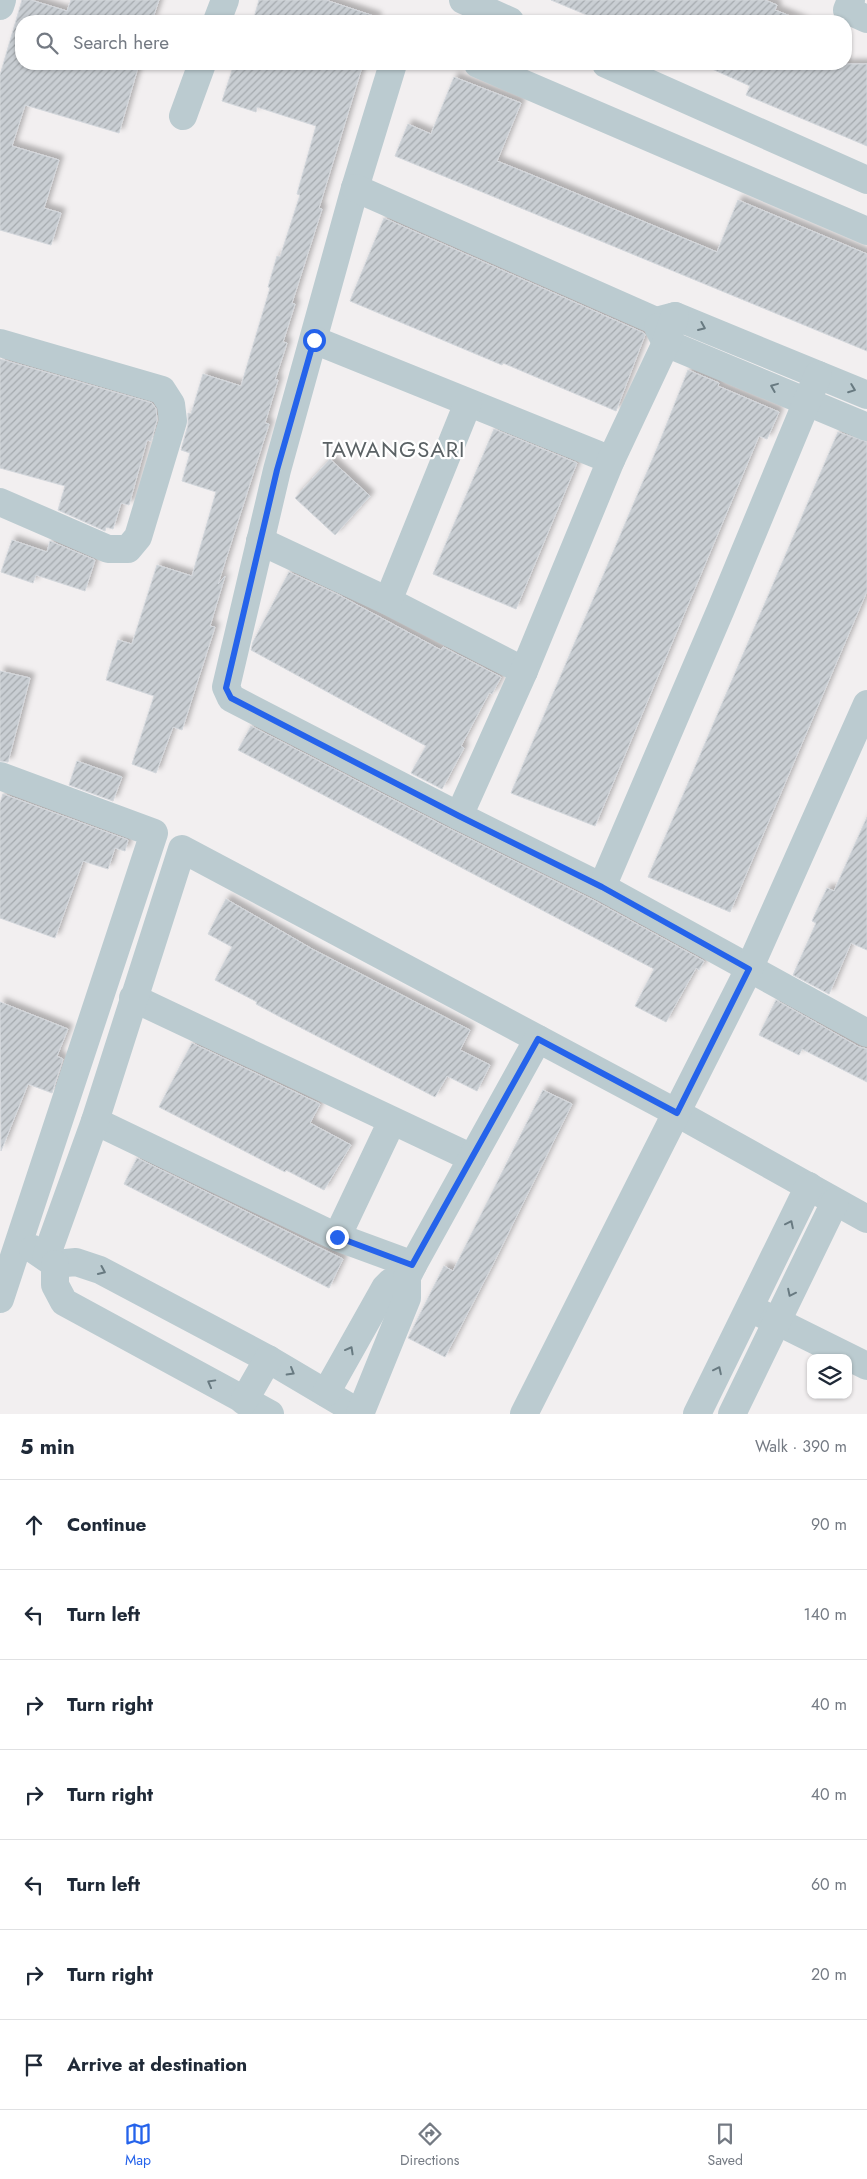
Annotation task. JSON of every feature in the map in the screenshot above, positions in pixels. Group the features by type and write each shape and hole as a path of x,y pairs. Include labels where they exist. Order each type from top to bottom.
{"street":[{"path":"0,6 2,0"},
{"path":"220,15 225,0"},
{"path":"462,0 496,15"},
{"path":"183,116 200,70"},
{"path":"391,70 355,188 277,470 226,688 228,695 459,816 602,887 867,1033"},
{"path":"492,70 867,231"},
{"path":"620,70 867,180"},
{"path":"355,188 666,327 807,401 867,427"},
{"path":"666,327 818,376 867,395"},
{"path":"459,816 524,670 666,327"},
{"path":"314,340 611,460"},
{"path":"0,343 162,390 171,404 173,421 138,537 128,549 108,549 0,502"},
{"path":"602,887 718,618 818,376"},
{"path":"388,601 468,403"},
{"path":"260,541 388,601 524,670"},
{"path":"524,1414 749,969 867,704"},
{"path":"0,776 154,833 0,1299"},
{"path":"270,1414 64,1302 55,1286 51,1261 133,998 182,849 677,1113 867,1218"},
{"path":"133,998 472,1158"},
{"path":"19,1241 51,1261 76,1262 100,1270 268,1359 360,1414 407,1298 410,1271 538,1039"},
{"path":"337,1237 392,1120"},
{"path":"95,1121 410,1271"},
{"path":"697,1414 809,1186"},
{"path":"732,1414 835,1202"},
{"path":"326,1393 385,1288 391,1282 410,1271"},
{"path":"749,1308 777,1320 867,1366"},
{"path":"244,1401 268,1359"}],"building":[{"path":"22,0 31,0 67,11 71,0 159,0 154,15 18,15"},
{"path":"259,0 326,0 371,15 255,15"},
{"path":"551,0 765,0 777,5 775,10 788,15 587,15"},
{"path":"15,24 15,70 137,70 119,133 25,105 12,146 59,160 44,208 61,213 51,245 0,230 0,75"},
{"path":"852,64 867,64 867,146 746,95 750,86 714,70 852,70"},
{"path":"232,70 361,70 319,208 322,209 292,303 295,304 283,342 287,343 275,380 278,380 265,423 269,424 218,584 225,576 210,626 215,627 182,730 173,727 156,773 132,764 154,696 106,680 118,640 132,644 157,565 192,576 216,492 182,481 190,453 181,450 188,425 188,413 191,414 203,374 241,386 270,288 268,287 277,256 280,257 300,195 297,194 316,126 257,107 256,112 222,101"},
{"path":"454,77 521,103 497,161 717,252 738,200 867,254 867,351 395,156 408,124 431,134"},
{"path":"384,218 644,333 645,335 616,411 350,301"},
{"path":"0,359 152,403 156,409 157,420 151,441 147,440 129,505 121,503 113,529 106,527 105,531 58,510 65,486 0,468"},
{"path":"688,370 719,383 718,386 779,412 767,439 759,436 595,826 511,793 658,446"},
{"path":"494,429 577,463 516,609 433,574"},
{"path":"838,432 867,442 867,591 730,912 648,877"},
{"path":"330,459 370,496 335,535 295,498"},
{"path":"12,540 47,552 50,541 95,560 85,591 36,575 33,583 1,572"},
{"path":"289,572 337,594 441,650 443,647 501,677 492,694 489,693 461,746 464,748 442,789 411,773 426,746 251,650 253,642"},
{"path":"0,671 30,678 8,762 0,761"},
{"path":"251,726 452,830 595,901 704,961 699,970 696,968 666,1022 635,1006 654,969 238,750"},
{"path":"77,761 122,777 113,801 69,785"},
{"path":"3,794 128,840 125,851 115,848 108,869 83,861 55,938 0,918 0,803"},
{"path":"867,817 867,950 851,943 829,994 793,975 816,923 812,921 827,888 834,891"},
{"path":"226,899 314,950 470,1030 460,1050 490,1065 477,1091 447,1076 435,1097 282,1018 256,1004 257,1002 215,980 232,947 208,934"},
{"path":"776,1000 859,1047 867,1049 867,1082 802,1049 799,1055 759,1035"},
{"path":"0,1002 68,1029 57,1056 63,1059 52,1093 28,1084 1,1151"},
{"path":"192,1043 320,1104 310,1123 351,1145 324,1190 159,1107"},
{"path":"543,1090 572,1104 445,1357 408,1338 444,1266 453,1271"},
{"path":"137,1158 343,1259 329,1288 124,1184"}],"district":[{"name":"TAWANGSARI","path":"394,449"}],"route":[{"path":"314,340 277,470 226,688 228,695 459,816 602,887 749,969 677,1113 538,1039 412,1265 337,1237"}]}
